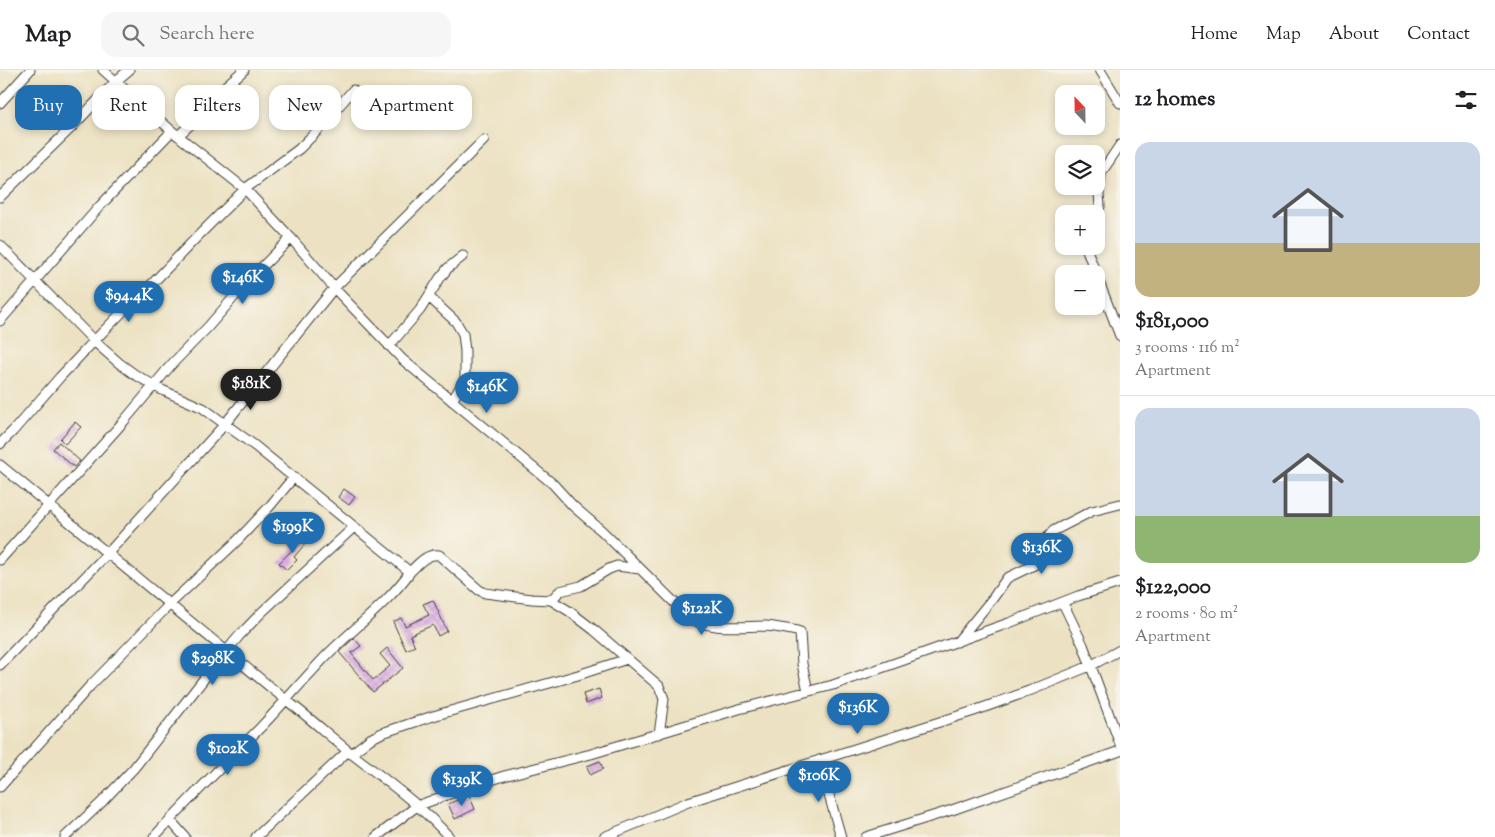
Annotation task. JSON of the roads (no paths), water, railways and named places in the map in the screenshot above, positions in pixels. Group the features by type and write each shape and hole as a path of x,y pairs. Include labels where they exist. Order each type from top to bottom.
{"street":[{"path":"0,103 30,70"},
{"path":"103,70 175,134 245,189 334,288 403,360 547,479 689,617 700,623 714,626 768,626 800,632 802,664 808,691"},
{"path":"0,197 129,70"},
{"path":"0,320 99,207 175,134 191,124 206,104 244,70"},
{"path":"1100,70 1120,103"},
{"path":"0,444 60,377 132,302 149,288 245,189 299,149 351,92"},
{"path":"0,665 108,553 225,424 334,288 484,140"},
{"path":"1100,205 1101,174 1120,145"},
{"path":"0,560 124,422 154,384 247,282 291,238"},
{"path":"0,245 94,341 134,374 203,408 338,513 410,572"},
{"path":"389,346 420,310 448,268 462,256"},
{"path":"429,297 456,322 462,334 465,351 465,379 452,401"},
{"path":"1105,297 1120,336"},
{"path":"0,465 417,806 449,837"},
{"path":"0,788 78,699 170,604 240,537 270,506 293,478"},
{"path":"957,642 1007,578 1034,565 1038,561 1044,542 1053,531 1092,511 1120,504"},
{"path":"65,837 107,798 134,768 239,636 262,612 354,527"},
{"path":"154,837 328,654 380,605 410,572 433,554 439,555 479,590 485,593 532,600 551,600 575,616 655,682 664,699 659,734"},
{"path":"551,600 560,592 581,586 600,573 617,566 626,555"},
{"path":"617,566 641,569"},
{"path":"376,837 417,806 481,783 833,685 957,642 1078,596 1120,583"},
{"path":"1063,603 1083,645 1118,732 1120,744"},
{"path":"604,837 688,802 974,711 1090,666 1120,650"},
{"path":"256,837 350,752 382,733 433,716 578,675 627,659"},
{"path":"866,837 952,810 1120,751"},
{"path":"819,760 841,837"},
{"path":"170,820 185,837"}]}
